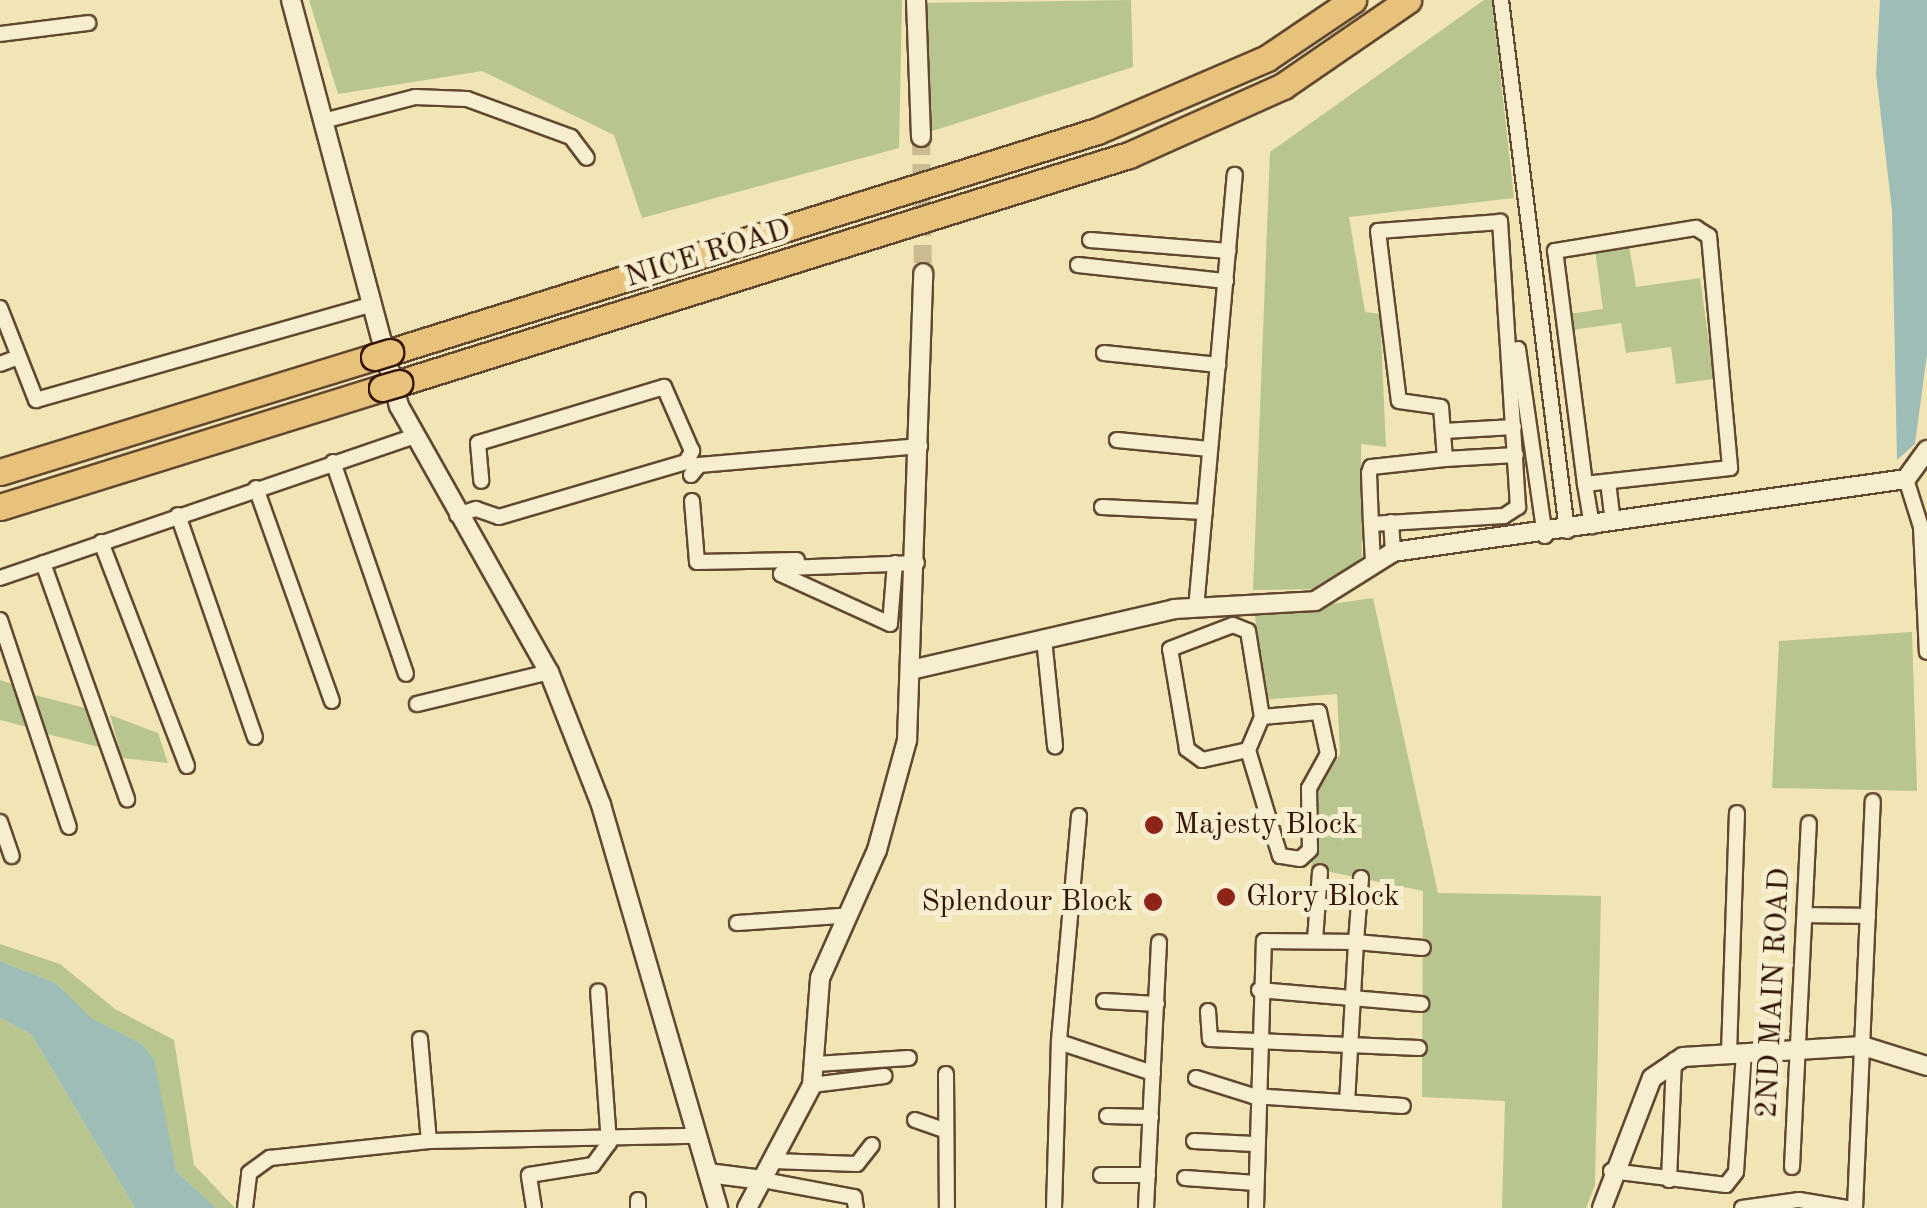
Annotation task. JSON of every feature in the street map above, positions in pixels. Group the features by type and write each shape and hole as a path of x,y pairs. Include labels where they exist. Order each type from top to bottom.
{"highway":[{"name":"NICE ROAD","path":"0,472 1097,130 1267,58 1354,0"},
{"name":"NICE ROAD","path":"0,507 1130,155 1283,86 1408,0"}],"street":[{"path":"291,0 327,120 370,305 413,437 550,672 601,806 718,1208"},
{"path":"916,0 921,137"},
{"path":"1501,0 1567,531"},
{"path":"0,34 88,23"},
{"path":"327,120 415,97 467,99 571,137 586,158"},
{"path":"1196,608 1236,175"},
{"path":"1371,524 1510,515 1518,507 1508,301 1500,222 1378,231 1399,401 1441,407 1445,458"},
{"path":"1585,484 1730,468 1702,228 1555,251 1585,484 1592,526"},
{"path":"1090,240 1229,250"},
{"path":"1078,265 1226,281"},
{"path":"746,1208 812,1085 820,978 840,916 876,850 907,740 915,669 923,273"},
{"path":"1508,301 1545,536"},
{"path":"0,308 32,397 43,400 370,305"},
{"path":"1104,353 1218,365"},
{"path":"0,364 18,357"},
{"path":"457,516 476,509 500,517 686,462 692,451 664,387 478,443 481,481"},
{"path":"1444,432 1514,427"},
{"path":"0,578 413,437"},
{"path":"1116,440 1210,449"},
{"path":"692,475 700,466 920,446"},
{"path":"1248,750 1202,760 1188,752 1170,649 1237,616 1315,601 1392,552 1545,536 1613,521 1906,479 1927,450"},
{"path":"1373,562 1374,464 1516,456"},
{"path":"333,462 406,674"},
{"path":"1906,479 1924,526 1927,652"},
{"path":"1608,482 1613,521"},
{"path":"256,488 332,701"},
{"path":"692,502 702,564 917,558"},
{"path":"1102,507 1205,512"},
{"path":"178,515 255,737"},
{"path":"1390,522 1392,552"},
{"path":"101,542 187,766"},
{"path":"894,564 890,624 782,574 786,568 894,564 917,558"},
{"path":"43,563 128,799"},
{"path":"915,669 1196,608 1237,616"},
{"path":"1237,616 1262,717 1248,750 1280,856 1300,859 1310,850 1309,788 1328,754 1319,712 1262,717"},
{"path":"0,620 69,826"},
{"path":"1044,639 1056,746"},
{"path":"417,704 550,672"},
{"path":"1742,1208 1797,1204 1851,1208 1863,1046 1872,802"},
{"path":"1611,1171 1716,1187 1732,1180 1737,813"},
{"path":"1054,1208 1059,1042 1079,816"},
{"path":"0,822 12,856"},
{"name":"2ND MAIN ROAD","path":"1792,1167 1802,1049 1809,823"},
{"path":"1314,940 1320,872"},
{"path":"1347,1102 1361,878"},
{"path":"1806,915 1868,916"},
{"path":"737,923 840,916"},
{"path":"1256,1208 1253,1096 1261,943 1314,940 1422,948"},
{"path":"1146,1208 1159,942"},
{"path":"534,1208 529,1175 593,1164 609,1143 598,990"},
{"path":"1259,990 1422,1004"},
{"path":"1104,1000 1157,1004"},
{"path":"1208,1011 1210,1039 1418,1048"},
{"path":"420,1039 429,1141"},
{"path":"1059,1042 1154,1072"},
{"path":"1602,1208 1611,1171 1652,1078 1674,1060 1863,1046 1927,1066"},
{"path":"816,1064 910,1058"},
{"path":"1669,1180 1674,1060"},
{"path":"946,1074 947,1208"},
{"path":"812,1085 884,1076"},
{"path":"1196,1078 1253,1096 1404,1106"},
{"path":"1106,1116 1151,1117"},
{"path":"914,1120 944,1130"},
{"path":"245,1208 250,1172 270,1158 429,1141 609,1143 697,1136"},
{"path":"1194,1141 1254,1144"},
{"path":"773,1161 856,1164 872,1144"},
{"path":"708,1173 854,1197 856,1208"},
{"path":"1101,1175 1148,1175"},
{"path":"1186,1178 1256,1183"}],"green space":[{"path":"309,0 902,0 899,148 642,218 614,135 482,71 338,94"},
{"path":"1131,0 1133,67 926,133 921,3"},
{"path":"1484,0 1492,0 1514,198 1349,217 1365,312 1380,314 1386,447 1361,444 1362,557 1322,589 1253,590 1270,152"},
{"path":"1629,245 1636,287 1700,278 1714,379 1676,384 1671,347 1626,353 1621,323 1572,330 1569,314 1603,309 1595,250"},
{"path":"1373,598 1438,893 1601,896 1595,1185 1586,1208 1502,1208 1505,1101 1422,1097 1423,891 1311,868 1319,783 1340,754 1337,694 1262,700 1255,615"},
{"path":"1912,632 1917,791 1772,788 1779,641"},
{"path":"0,680 16,685 31,728 0,720"},
{"path":"35,695 89,709 103,748 47,734"},
{"path":"110,715 158,733 168,763 122,758"},
{"path":"0,944 60,964 115,1009 174,1040 194,1165 235,1208 216,1208 176,1171 142,1044 90,1018 56,983 0,961"},
{"path":"0,1018 31,1034 135,1208 0,1208"}],"water":[{"path":"1880,0 1927,0 1927,354 1915,444 1897,460 1892,210 1876,74"},
{"path":"0,961 56,983 91,1018 142,1044 154,1060 176,1171 216,1208 135,1208 31,1034 0,1018"}],"tunnel":[{"path":"921,137 923,273"}],"place":[{"name":"Majesty Block","path":"1154,825"},
{"name":"Glory Block","path":"1226,897"},
{"name":"Splendour Block","path":"1153,902"}]}
